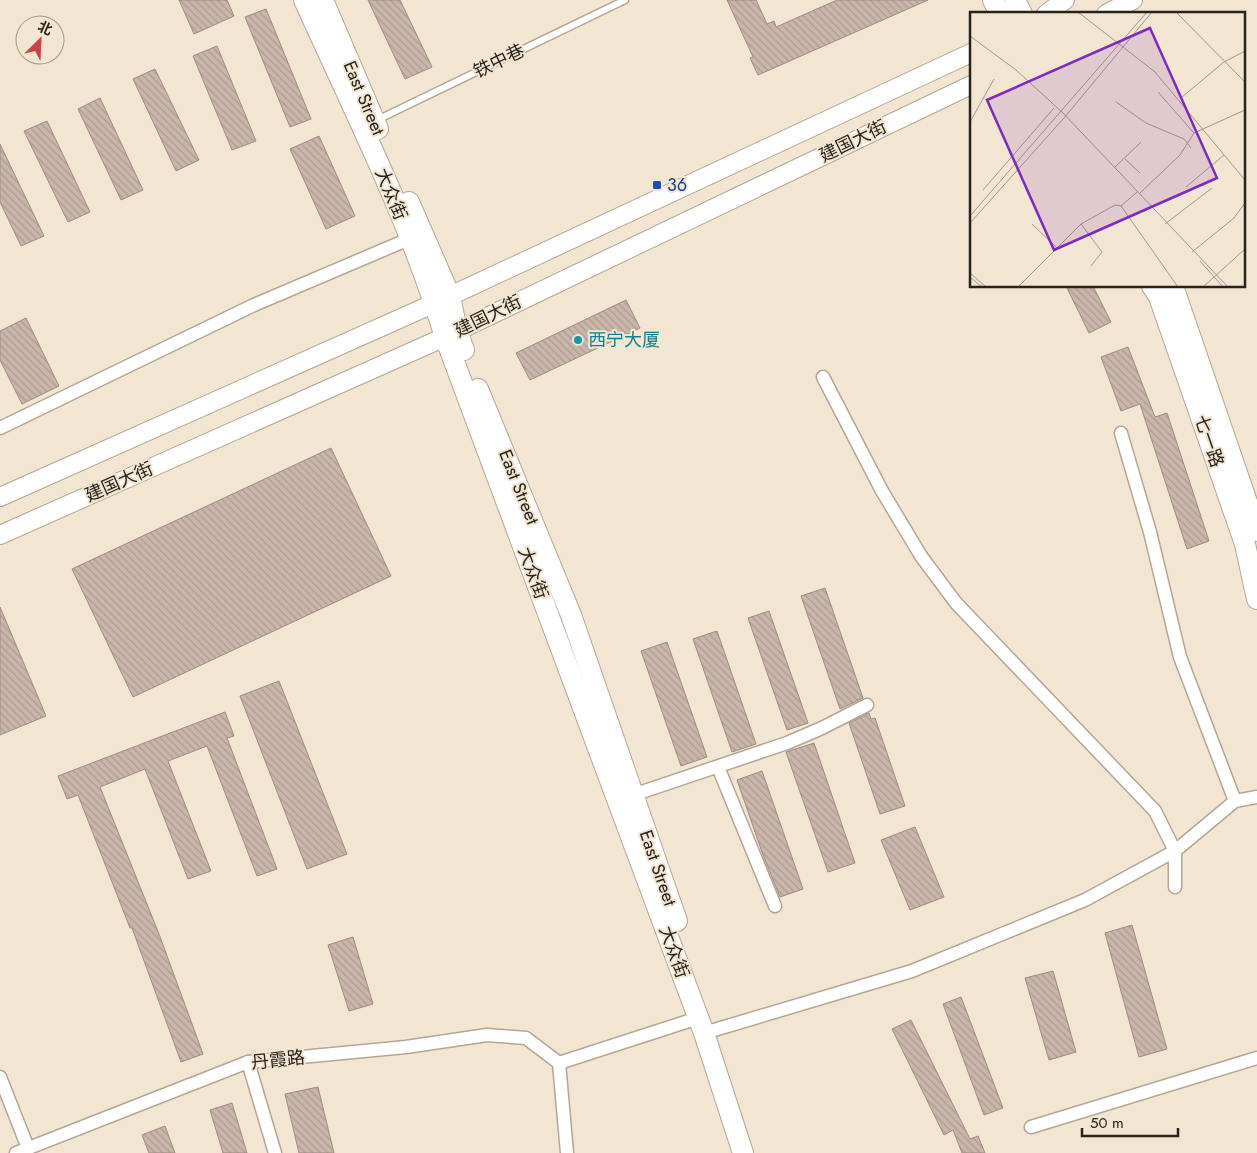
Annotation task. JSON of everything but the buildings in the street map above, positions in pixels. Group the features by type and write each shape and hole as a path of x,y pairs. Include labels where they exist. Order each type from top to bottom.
{"main road":[{"name":"大众街","path":"304,0 394,199 409,238 443,300"},
{"name":"East Street","path":"323,0 374,121 443,300 451,334 474,378 571,615 633,795 706,1027 754,1153"},
{"path":"993,0 999,12"},
{"path":"1014,0 1021,12"},
{"name":"七一路","path":"1153,288 1158,297 1245,544 1257,599"},
{"name":"七一路","path":"1174,288 1257,531"},
{"name":"大众街","path":"451,334 706,1027 743,1153"}],"street":[{"path":"1049,12 1065,0"},
{"path":"1110,12 1133,0"},
{"name":"建国大街","path":"0,497 443,300 970,53"},
{"name":"建国大街","path":"0,536 451,334 970,85"},
{"path":"0,428 254,305 409,238"},
{"path":"823,377 882,491 921,556 956,602 1155,811 1175,851 1175,887"},
{"path":"1121,433 1150,532 1180,657 1235,801"},
{"path":"633,795 787,743 868,705"},
{"path":"718,767 775,906"},
{"path":"567,1153 559,1063 706,1027 912,970 1085,900 1175,851 1235,801 1257,797"},
{"name":"丹霞路","path":"22,1151 248,1062 406,1047 487,1035 526,1038 559,1063"},
{"path":"1032,1127 1257,1058"},
{"path":"248,1062 275,1153"},
{"path":"0,1077 22,1151"}],"lane":[{"name":"铁中巷","path":"374,121 625,0"}],"place":[{"name":"36","path":"657,185"},
{"name":"西宁大厦","path":"578,340"}]}
